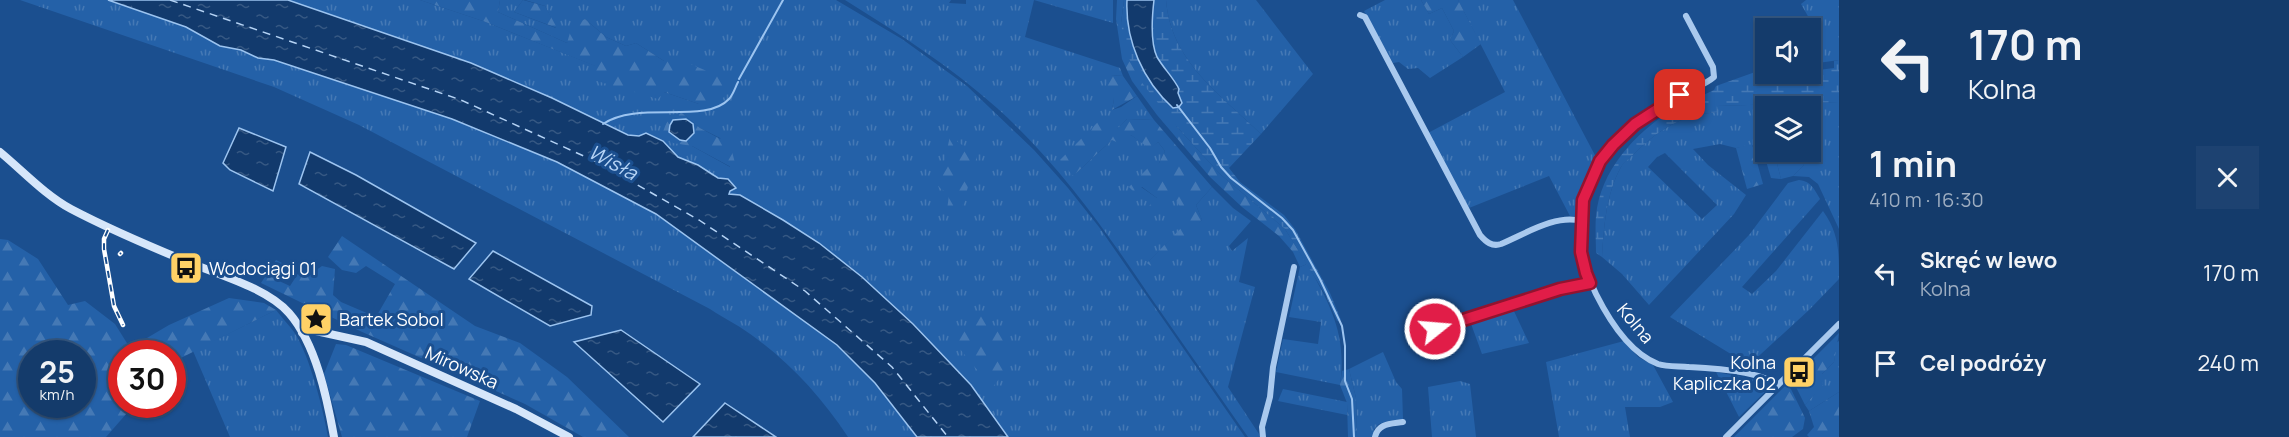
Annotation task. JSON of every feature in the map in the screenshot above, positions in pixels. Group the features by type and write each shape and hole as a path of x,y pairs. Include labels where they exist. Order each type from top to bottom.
{"main road":[{"path":"0,152 64,205 275,301 290,314 302,333 326,395 334,437"},
{"name":"Mirowska","path":"302,333 308,330 316,331 366,342 516,409 569,437"}],"street":[{"path":"1360,15 1365,17 1480,236 1487,243 1501,244 1559,221 1571,219 1581,221"},
{"name":"Kolna","path":"1686,16 1713,67 1714,77 1680,95 1635,124 1600,161 1583,200 1581,252 1586,273 1599,300 1632,348 1647,359 1661,365 1733,371 1768,379 1778,385"},
{"path":"1263,437 1273,367 1294,267"},
{"path":"1435,329 1560,289 1590,283"},
{"path":"1726,437 1839,324"},
{"path":"1375,437 1382,426 1403,422"}],"green space":[{"path":"20,0 108,0 186,27 220,46 241,50 258,58 274,60 452,119 557,162 656,214 837,345 875,383 917,437 848,437 807,384 783,360 745,331 710,309 359,125 274,87"},
{"path":"288,0 420,0 483,21 596,66 598,81 664,92 699,104 664,61 636,43 626,46 606,37 585,19 567,43 498,12 500,0 523,0 514,12 556,28 545,6 525,0 836,0 902,39 967,86 1034,150 1099,227 1245,437 1008,437 971,385 913,323 862,277 819,243 740,196 729,194 728,179 718,178 698,165 678,157 663,141 646,133 639,136 628,135 552,98 471,63","holes":["682,113 700,128 720,138 730,167 692,146"]},
{"path":"420,0 500,0 498,12 567,43 572,26 585,19 606,37 626,46 636,43 664,61 674,57 735,83 723,98 699,104 664,92 658,99 597,81 595,66 483,21"},
{"path":"523,0 545,6 557,28 514,12"},
{"path":"845,0 951,0 949,3 966,4 966,0 1034,0 1025,37 1120,68 1123,76 1111,75 1114,99 1112,110 1137,96 1154,120 1127,119 1073,176 1112,140 1131,135 1150,148 1158,142 1165,151 1141,187 1157,198 1175,197 1189,221 1147,263 1202,220 1196,205 1212,187 1233,208 1251,221 1229,246 1232,251 1248,238 1239,282 1255,287 1228,387 1261,437 1248,437 1115,245 1060,173 1040,151 997,108 961,78"},
{"path":"1034,0 1113,0 1113,23"},
{"path":"1117,0 1124,0 1121,23 1177,127 1221,175 1285,229 1307,264 1300,267 1293,252 1279,236 1242,207 1210,177 1157,115 1132,81 1122,59 1116,19"},
{"path":"1124,0 1131,0 1151,58 1148,0 1166,0 1170,22 1187,59 1214,90 1261,134 1229,168 1240,182 1284,215 1295,229 1330,293 1341,320 1337,321 1325,294 1285,229 1221,175 1177,127 1139,79 1126,52 1121,23"},
{"path":"1166,0 1256,0 1313,74 1261,134 1214,90 1187,59 1170,22"},
{"path":"1385,0 1421,0 1429,14 1442,8 1454,31 1450,40 1463,57 1430,78 1418,68 1408,69 1399,62 1393,63 1364,11"},
{"path":"1421,0 1458,0 1481,44 1463,57 1450,40 1454,31 1442,8 1429,14"},
{"path":"1458,0 1513,0 1598,161 1578,217 1570,216 1549,176 1469,208 1428,133 1505,92"},
{"path":"1806,0 1839,0 1839,60 1821,63 1821,18 1809,18 1801,4"},
{"path":"1839,60 1839,102 1821,103 1821,96 1755,96 1755,105 1717,106 1718,112 1684,119 1655,135 1621,167 1616,177 1609,199 1602,257 1596,253 1596,216 1604,184 1622,155 1658,119 1677,107 1714,90 1716,86 1755,72 1755,84 1821,84 1821,70 1834,68 1834,61"},
{"path":"1111,75 1123,76 1137,96 1112,110 1114,99 1106,85"},
{"path":"1839,102 1839,229 1818,184 1809,177 1793,176 1804,165 1803,162 1821,162 1821,103"},
{"path":"1755,105 1755,145 1736,148 1720,144 1693,149 1708,165 1746,195 1734,214 1649,305 1622,274 1602,257 1605,222 1612,188 1624,163 1655,135 1684,119 1718,112 1716,106","holes":["1665,153 1717,205 1702,219 1648,167 1657,157"]},
{"path":"682,113 700,128 730,144 735,163 731,167 692,146 673,143 663,132 669,115"},
{"path":"1127,119 1154,120 1212,187 1196,205 1202,220 1153,268 1147,263 1188,221 1175,198 1152,216 1144,211 1157,198 1142,187 1134,192 1129,187 1151,165 1159,163 1165,151 1158,142 1150,149 1131,135 1121,144 1112,140 1073,176 1060,160 1100,120 1117,129"},
{"path":"950,136 977,156 958,221 947,210 949,195 939,187"},
{"path":"1752,144 1755,162 1757,162 1763,184 1747,189 1736,148"},
{"path":"1766,162 1777,162 1781,179 1771,178"},
{"path":"1777,162 1803,162 1804,165 1793,176 1781,179"},
{"path":"1799,180 1809,184 1820,199 1742,287 1752,294 1776,271 1823,211 1832,227 1837,243 1839,279 1749,365 1670,317 1749,235 1788,183"},
{"path":"342,236 475,326 520,343 567,377 629,437 583,437 525,404 360,331 261,283 276,260 286,265 279,281 290,286 301,269 312,273 322,266 335,269 333,295 341,302 376,317 395,284 366,266 356,273 342,270 328,257"},
{"path":"0,239 8,240 38,259 68,305 85,301 115,324 125,340 108,340 108,418 123,418 106,437 0,437"},
{"path":"1307,264 1330,307 1339,336 1342,367 1340,385 1276,372 1283,339 1318,344 1321,322 1289,317 1300,267"},
{"path":"229,298 264,303 276,310 186,355 186,340 144,340 169,325"},
{"path":"1512,307 1529,343 1482,354 1470,321"},
{"path":"276,310 300,342 319,398 328,437 230,437 193,351"},
{"path":"976,312 982,313 1010,344 1000,360 1006,370 992,388 955,343"},
{"path":"1839,333 1834,362 1822,374 1823,385 1805,405 1793,381"},
{"path":"1624,341 1638,357 1653,365 1673,402 1660,407 1625,407 1630,437 1559,437 1546,362"},
{"path":"1839,341 1839,392 1809,411 1805,405 1822,385 1822,374 1834,362 1836,343"},
{"path":"336,344 346,345 480,401 467,437 342,437 324,374"},
{"path":"1383,352 1396,382 1402,389 1403,419 1379,424 1374,429 1374,437 1357,437 1356,398 1349,369"},
{"path":"1349,369 1356,398 1357,437 1348,437 1347,403 1340,385 1342,371"},
{"path":"1716,372 1767,382 1770,387 1739,417"},
{"path":"1460,381 1470,384 1476,437 1432,437 1428,387"},
{"path":"1788,383 1805,418 1803,429 1792,437 1734,437"},
{"path":"1283,389 1347,402 1347,415 1278,401"},
{"path":"1839,392 1839,437 1809,437 1807,435 1814,427 1809,411"}],"water":[{"name":"Wisła","path":"108,0 288,0 471,63 552,98 628,135 639,136 646,133 663,141 678,157 698,165 718,178 728,179 736,188 729,194 740,195 783,220 819,243 862,277 913,324 971,385 1008,437 917,437 875,383 837,345 656,214 557,162 452,119 274,60 258,58 241,50 220,46 186,27"},
{"path":"1127,0 1154,0 1153,44 1157,57 1179,89 1178,93 1182,103 1179,107 1173,108 1162,97 1138,59 1129,30"},
{"path":"686,119 693,124 694,133 686,141 680,140 669,132 673,120"},
{"path":"239,128 286,147 273,191 230,170 223,163"},
{"path":"310,152 356,175 476,243 454,269 299,184"},
{"path":"493,251 592,306 591,315 550,326 469,279"},
{"path":"621,330 700,384 663,422 574,342"},
{"path":"725,403 776,437 693,437"}],"waterway":[{"path":"739,79 783,0"},
{"path":"603,124 617,117 634,114 688,112 718,107 729,99 738,82"},
{"path":"1177,105 1231,178 1282,218 1293,230 1320,279 1342,326 1345,346 1345,381 1352,399 1354,437"}],"ferry route":[{"path":"170,0 461,100 599,163 699,220 805,291 892,367 948,437"}],"railway":[{"path":"108,230 104,239 104,249 114,306 123,325"}],"place":[{"name":"Wodociągi 01","path":"186,268"},
{"name":"Bartek Sobol","path":"316,319"},
{"name":"Kolna Kapliczka 02","path":"1799,372"}],"route":[{"path":"1435,329 1560,289 1590,283 1581,252 1583,200 1600,161 1635,124 1680,95"}]}
